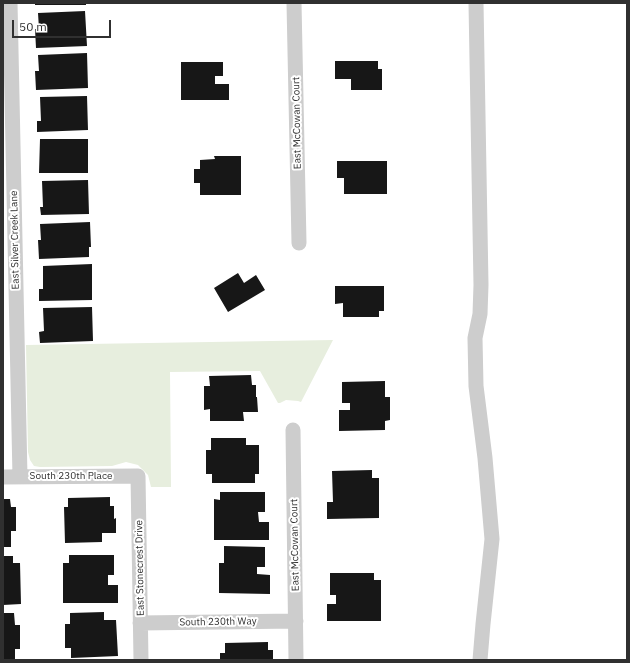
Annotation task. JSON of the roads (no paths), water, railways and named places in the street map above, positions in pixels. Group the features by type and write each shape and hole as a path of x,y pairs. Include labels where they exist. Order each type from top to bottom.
{"street":[{"name":"East Silver Creek Lane","path":"10,3 20,477"},
{"name":"East McCowan Court","path":"294,3 299,243"},
{"path":"476,3 481,285 480,314 475,338 476,378 492,539 480,660"},
{"name":"East McCowan Court","path":"293,430 296,660"},
{"name":"South 230th Place","path":"3,477 138,476"},
{"name":"East Stonecrest Drive","path":"138,476 141,660"},
{"name":"South 230th Way","path":"140,623 296,621"}]}
